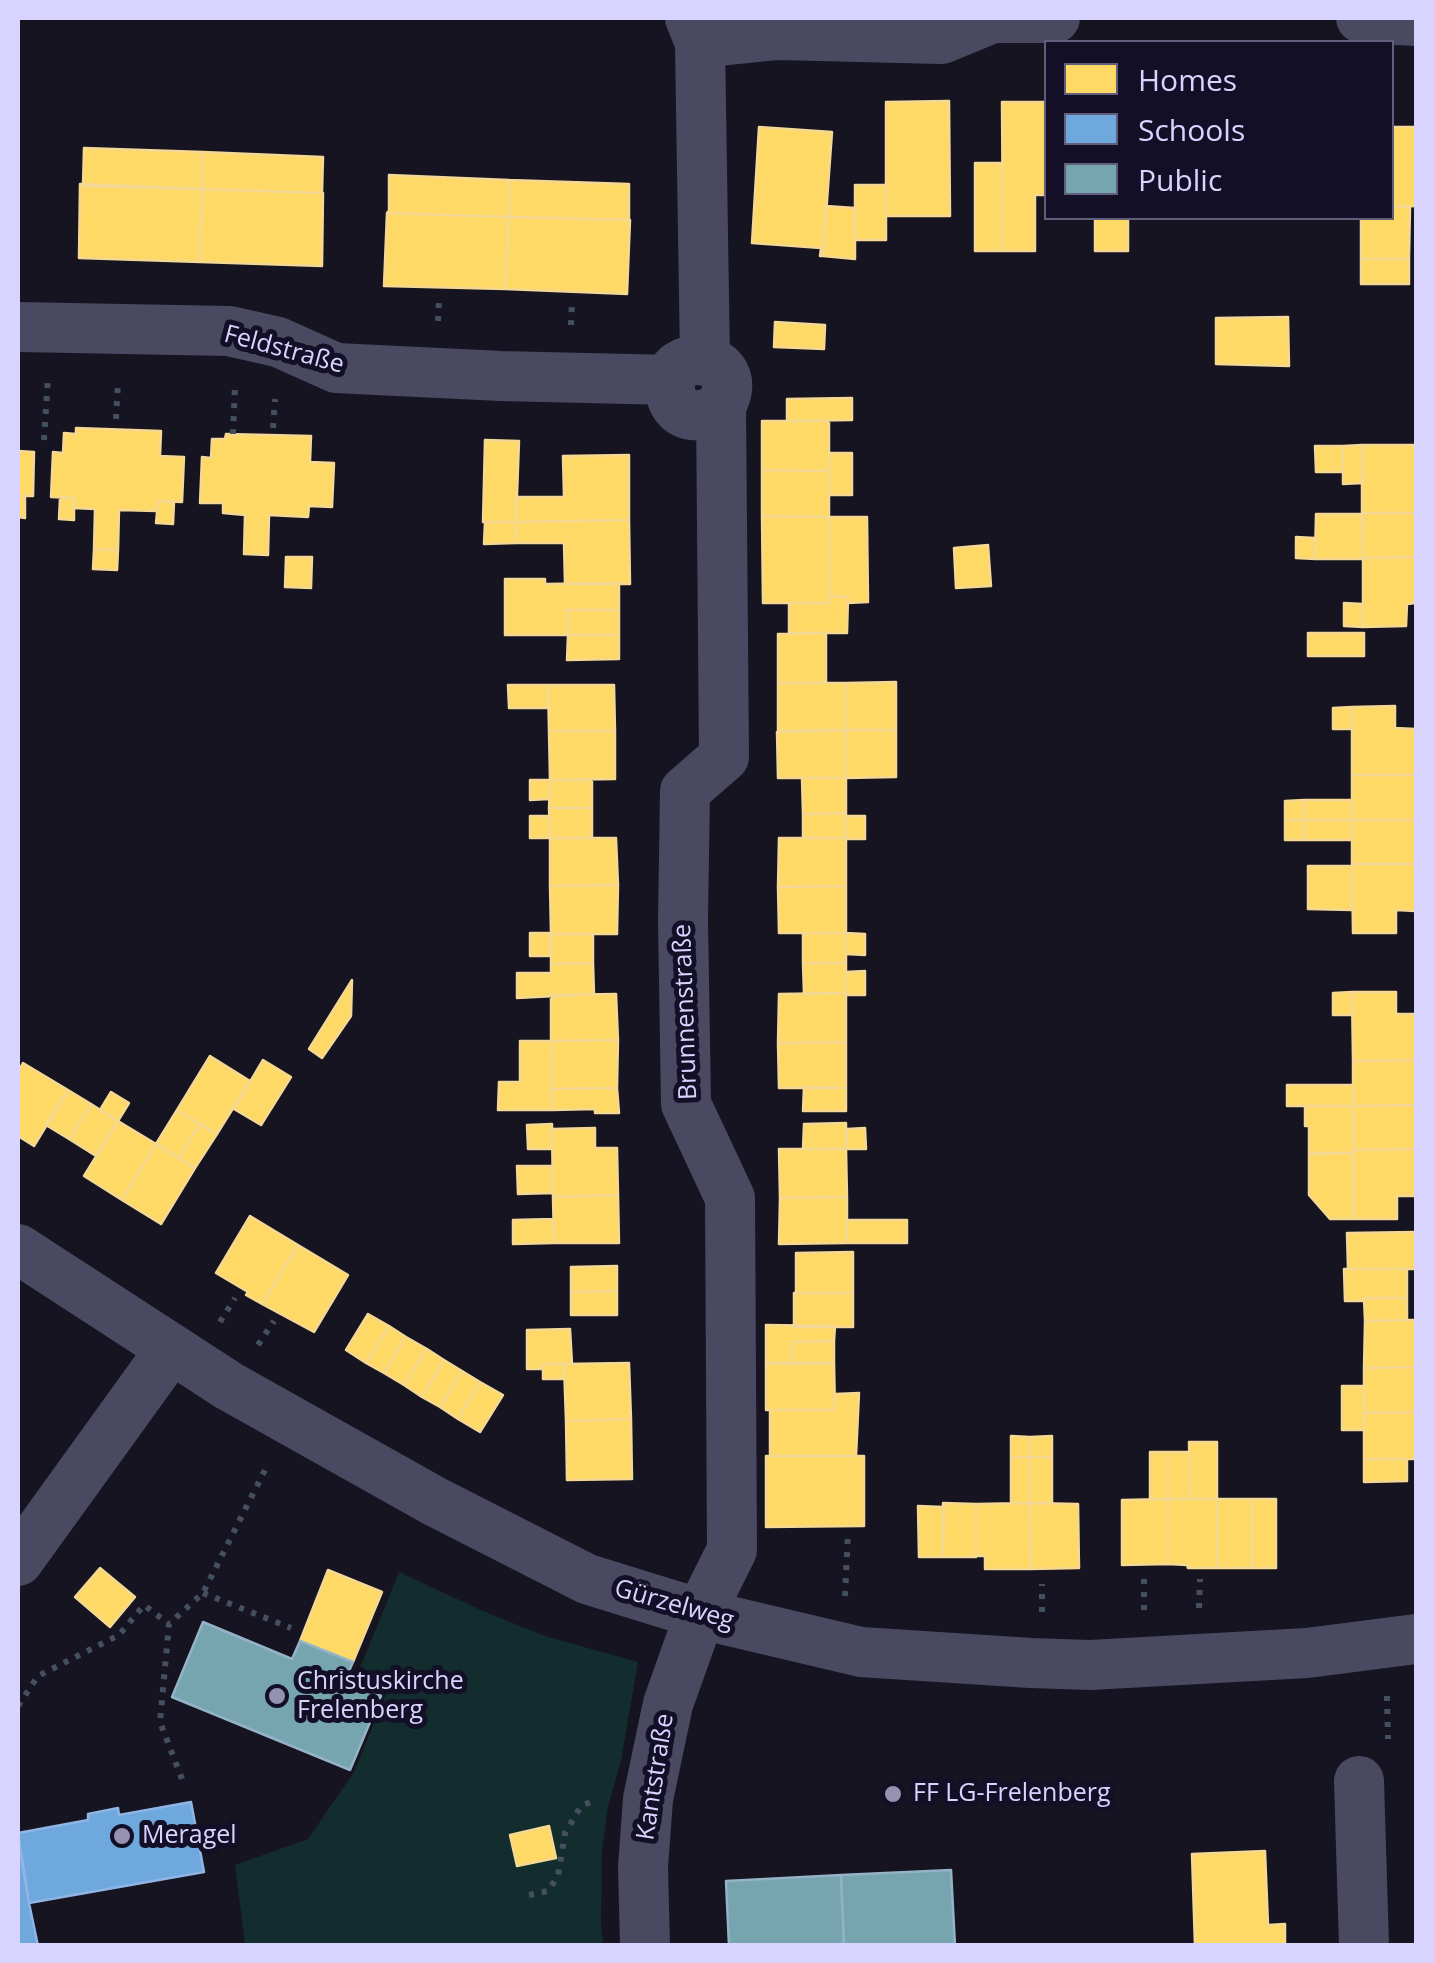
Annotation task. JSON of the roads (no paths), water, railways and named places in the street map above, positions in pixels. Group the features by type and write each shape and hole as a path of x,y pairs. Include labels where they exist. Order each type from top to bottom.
{"street":[{"path":"688,370 695,30 942,40 994,18 1055,18"},
{"path":"1360,18 1416,21"},
{"name":"Feldstraße","path":"18,327 229,331 278,342 336,368 501,376 688,370"},
{"name":"Brunnenstraße","path":"688,370 670,390 673,402 690,416 722,409 724,756 685,792 686,1104 730,1198 732,1550 700,1614"},
{"name":"Gürzelweg","path":"18,1249 229,1386 400,1482 587,1579 700,1614 861,1652 983,1662 1090,1665 1307,1653 1401,1641"},
{"path":"18,1560 171,1349"},
{"name":"Kantstraße","path":"646,1946 643,1867 648,1800 668,1704 700,1614"},
{"path":"1359,1781 1364,1946"}],"place":[{"name":"Christuskirche Frelenberg","path":"277,1696"},
{"name":"FF LG-Frelenberg","path":"893,1794"},
{"name":"Meragel","path":"122,1836"}]}
